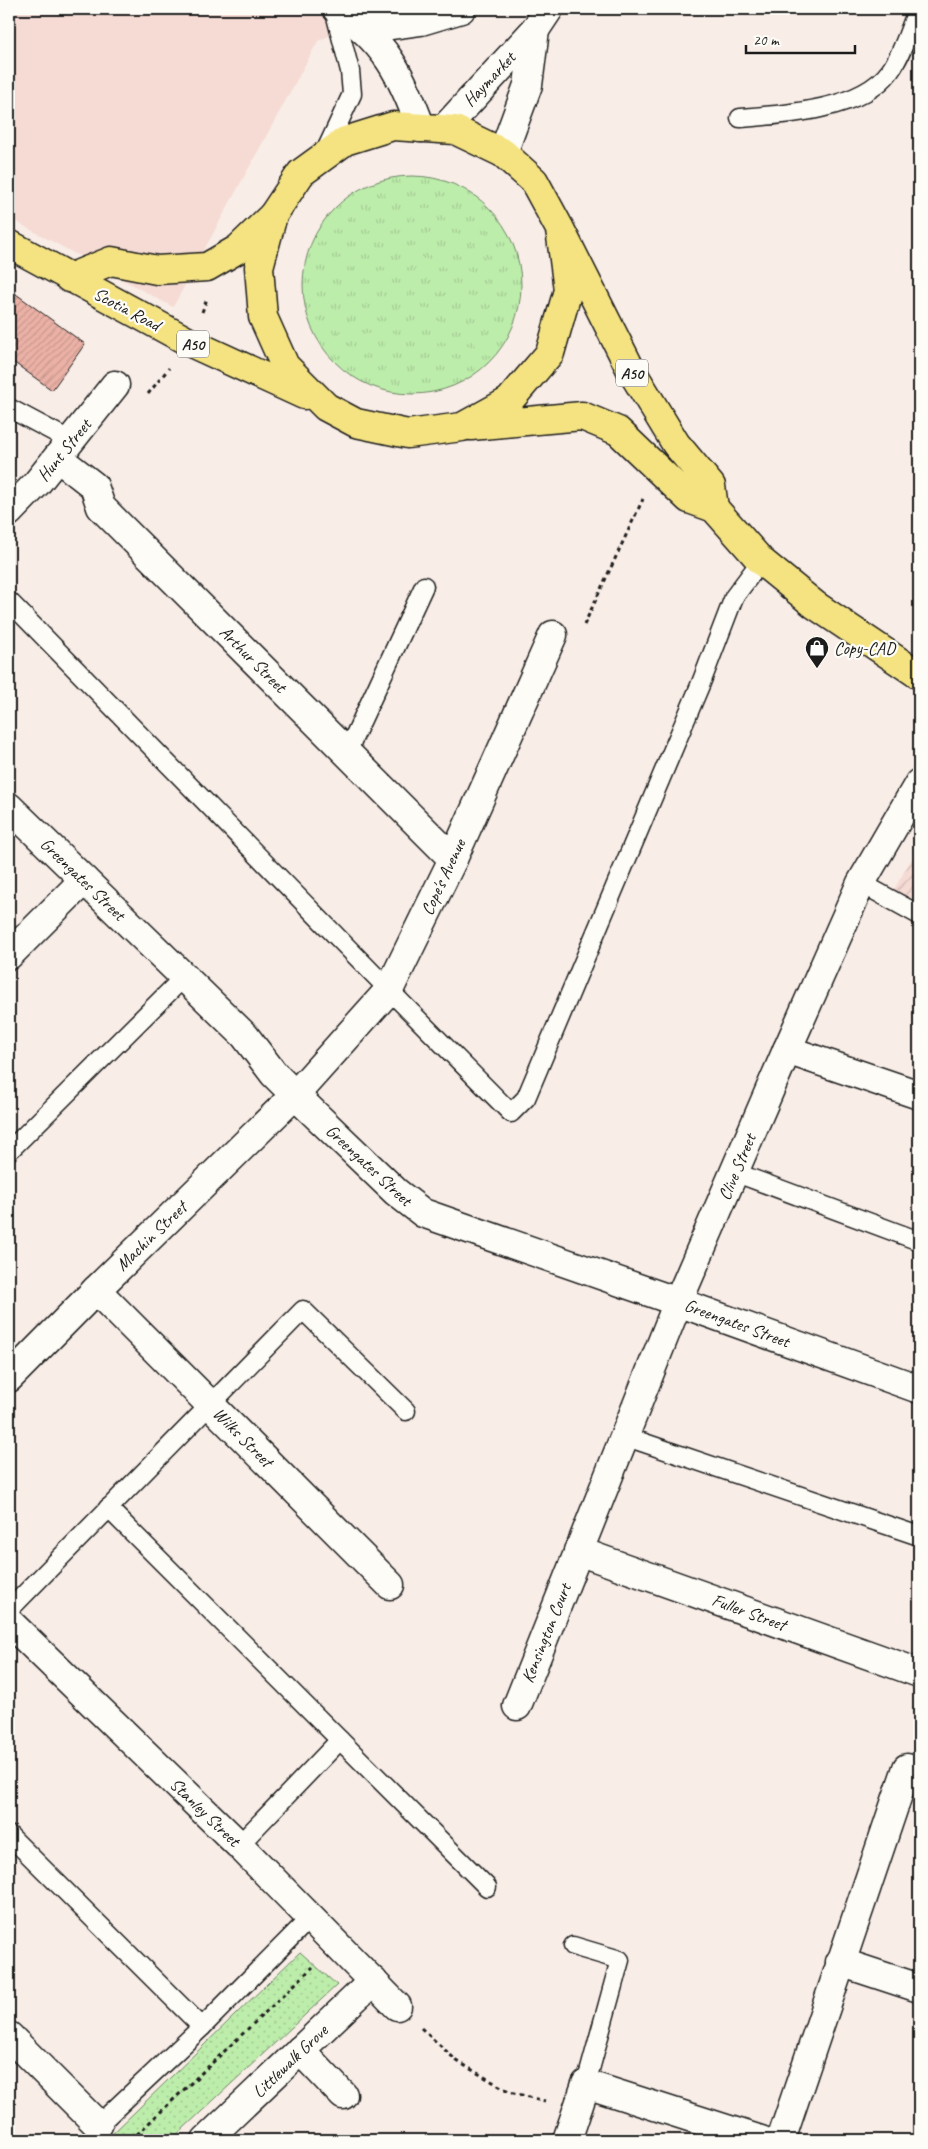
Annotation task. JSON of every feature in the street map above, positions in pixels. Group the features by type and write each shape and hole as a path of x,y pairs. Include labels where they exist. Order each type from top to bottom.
{"main road":[{"name":"A50","path":"560,229 568,290 550,353 509,401 462,426 408,434 356,423 326,407 285,366 263,317 259,267 273,215 301,173 344,141 393,126 455,130 503,153 534,182 560,229 631,370 676,444 711,486 714,508"},
{"name":"Scotia Road","path":"69,278 111,261 157,270 207,266 238,249 273,215"},
{"name":"Scotia Road","path":"9,244 191,343 322,403"},
{"name":"A50","path":"447,428 582,416 618,431 689,499 714,508 761,561 816,605 919,675"}],"street":[{"path":"336,9 358,23 393,64 432,129"},
{"path":"364,29 421,21 461,9"},
{"name":"Haymarket","path":"432,129 542,19"},
{"name":"Haymarket","path":"503,153 528,85 542,19"},
{"name":"Hunt Street","path":"9,512 38,483 115,385"},
{"name":"Arthur Street","path":"64,450 94,486 101,507 453,859"},
{"name":"Cope's Avenue","path":"295,1095 389,990 453,859 553,635"},
{"name":"Clive Street","path":"576,1556 678,1302 786,1050 861,883 919,783"},
{"name":"Greengates Street","path":"9,807 245,1036 274,1074 295,1095 396,1192 423,1214 678,1302 919,1389"},
{"path":"9,955 84,880"},
{"path":"786,1050 919,1095"},
{"name":"Machin Street","path":"9,1378 295,1095"},
{"name":"Wilks Street","path":"96,1290 390,1585"},
{"name":"Fuller Street","path":"576,1556 919,1673"},
{"name":"Kensington Court","path":"517,1706 576,1556"},
{"name":"Stanley Street","path":"9,1622 239,1845 398,2006"},
{"path":"781,2140 907,1768"},
{"path":"840,1962 919,1988"},
{"name":"Littlewalk Grove","path":"206,2140 373,1982"},
{"path":"9,2036 98,2125"},
{"path":"300,2050 343,2095"},
{"path":"567,2140 586,2084 761,2140"}],"lane":[{"path":"323,157 352,94 350,71 336,9"},
{"path":"740,118 812,110 862,94 876,85 889,72 899,56 918,9"},
{"path":"9,408 64,450"},
{"path":"9,602 511,1113 526,1098 701,683 734,597 761,561"},
{"path":"347,752 424,586"},
{"path":"861,883 919,915"},
{"path":"9,1151 184,977"},
{"path":"734,1172 919,1241"},
{"path":"9,1610 303,1310 406,1411"},
{"path":"624,1436 919,1536"},
{"path":"108,1508 487,1887"},
{"path":"239,1845 340,1740"},
{"path":"9,1835 202,2027"},
{"path":"98,2125 202,2027 311,1917"},
{"path":"573,1946 620,1960 586,2084"}],"path":[{"path":"553,635 581,632 657,468"},
{"path":"131,2140 337,1944"},
{"path":"398,2006 457,2061 510,2092 577,2110"}],"shaded area":[{"path":"9,9 388,9 318,41 173,307 9,218"},
{"path":"919,846 919,908 892,893"}],"green space":[{"path":"423,176 454,184 473,194 489,208 503,224 513,243 521,274 521,296 513,327 503,346 489,362 473,376 454,386 423,394 401,394 370,386 351,376 321,346 311,327 305,306 303,274 311,243 321,224 351,194 370,184 391,178"},
{"path":"300,1952 337,1985 171,2140 106,2140"}],"building":[{"path":"9,289 85,344 52,390 9,359"}],"place":[{"name":"Copy-CAD","path":"817,669"}]}
